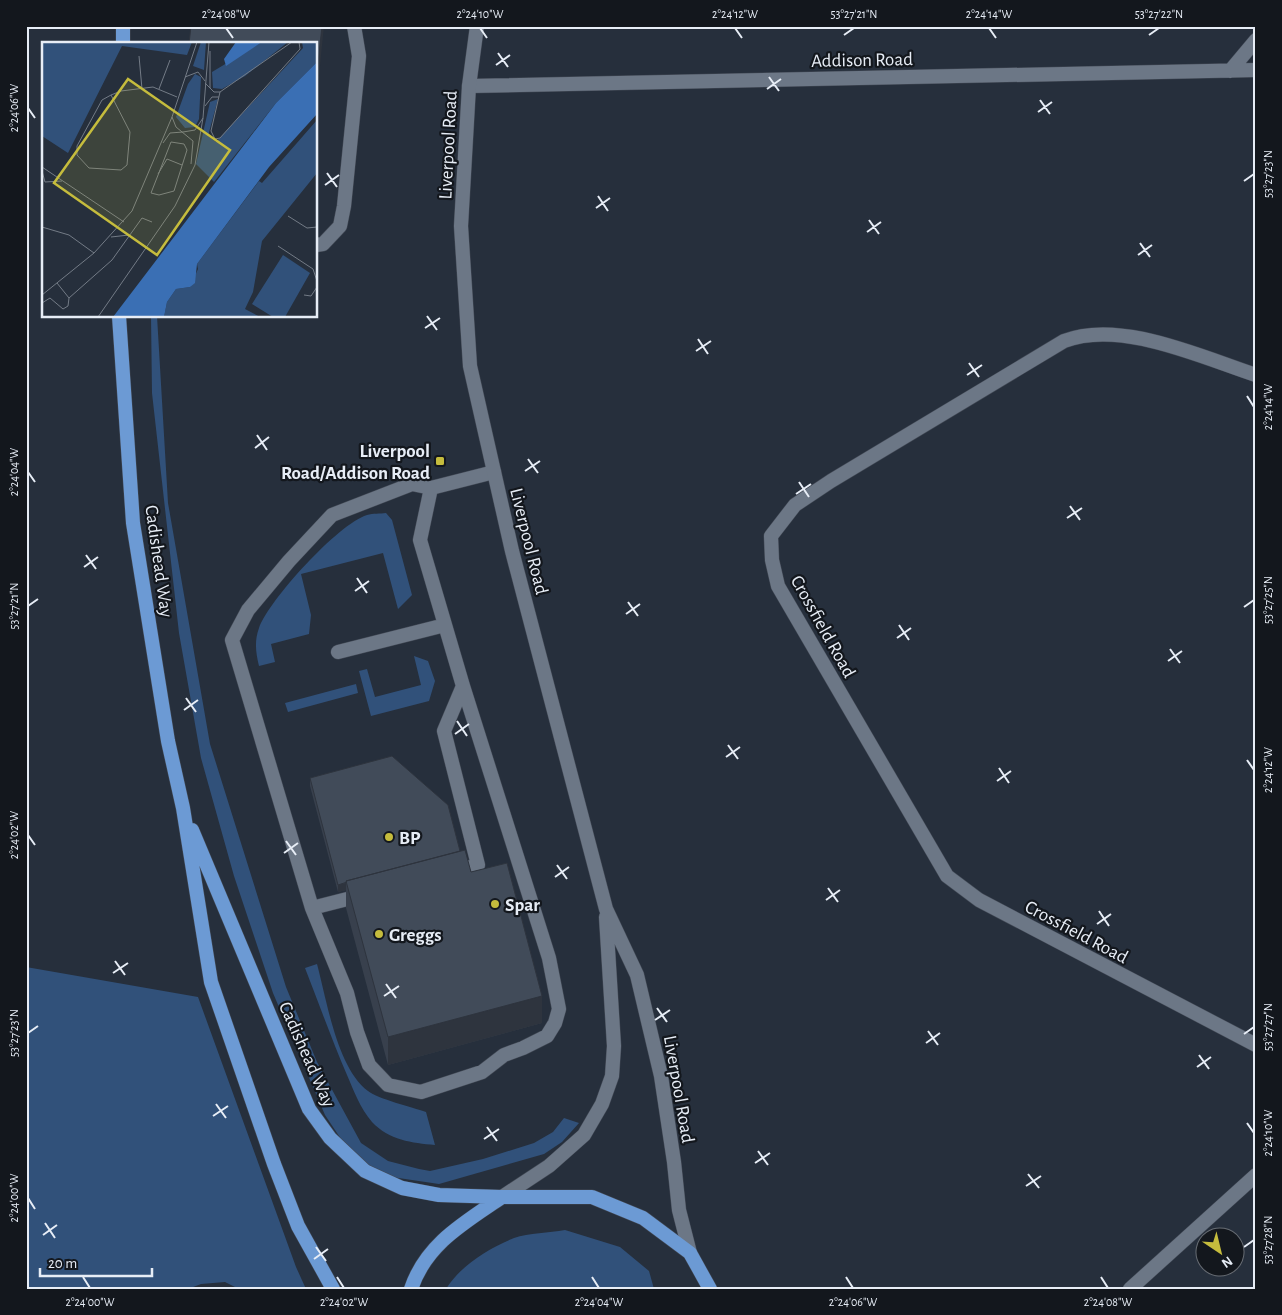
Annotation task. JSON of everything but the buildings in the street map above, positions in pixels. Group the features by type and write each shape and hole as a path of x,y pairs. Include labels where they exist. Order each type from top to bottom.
{"highway":[{"path":"123,26 123,42"},
{"name":"Cadishead Way","path":"119,318 134,523 168,741 183,808 212,982 274,1164 298,1226 333,1289"},
{"name":"Cadishead Way","path":"183,808 309,1109 330,1138 364,1171 402,1188 439,1195 502,1197 592,1196 643,1218 690,1254"},
{"path":"410,1289 430,1252 447,1234 502,1197"},
{"path":"690,1254 710,1289"}],"street":[{"path":"318,245 323,244 340,226 344,206 359,56 354,26"},
{"name":"Liverpool Road","path":"476,26 469,86 461,226 469,357 512,551 606,909 637,975 661,1076 674,1162 678,1210 690,1254"},
{"path":"1230,71 1256,40"},
{"name":"Addison Road","path":"469,86 1256,70"},
{"name":"Crossfield Road","path":"1256,374 1156,342 1124,335 1079,335 1064,341 830,481 795,505 770,536 772,560 778,586 947,876 979,900 1256,1045"},
{"path":"431,488 420,540 463,686 549,958 559,1009 555,1023 547,1036 504,1055 482,1072 450,1084 420,1092 388,1084 369,1065 357,1032 347,993 312,908 232,640 248,610 289,561 332,515 412,484 431,488 494,472"},
{"path":"338,652 445,625"},
{"path":"441,874 478,865 444,731 463,686"},
{"path":"312,908 376,891"},
{"name":"Liverpool Road","path":"502,1197 549,1166 584,1135 602,1104 612,1076 614,1046 606,909"},
{"path":"1130,1289 1256,1175"}],"shaded area":[{"path":"151,318 157,318 168,503 210,744 286,987 317,1062 361,1143 388,1161 430,1171 483,1159 534,1143 553,1132 564,1118 579,1123 562,1142 544,1154 439,1184 385,1176 349,1151 325,1115 273,993 234,876 201,758 179,633 152,393"},
{"path":"386,513 392,520 412,595 398,609 383,553 301,574 311,615 309,634 271,644 275,662 259,666 256,638 259,628 265,615 290,582 323,547 354,521 369,514"},
{"path":"414,656 428,661 435,681 429,701 371,716 359,671 367,669 375,697 421,685"},
{"path":"356,684 358,693 288,712 285,703"},
{"path":"317,964 329,1014 348,1067 357,1080 373,1094 426,1112 435,1145 409,1142 393,1137 372,1122 364,1111 341,1062 305,968"},
{"path":"26,967 198,997 296,1267 306,1289 239,1289 225,1282 201,1284 188,1289 26,1289"},
{"path":"565,1230 620,1247 649,1271 654,1289 446,1289 467,1265 485,1252 504,1242 526,1235"}],"place":[{"name":"Liverpool Road/Addison Road","path":"440,461"},
{"name":"BP","path":"389,837"},
{"name":"Spar","path":"495,904"},
{"name":"Greggs","path":"379,934"}]}
